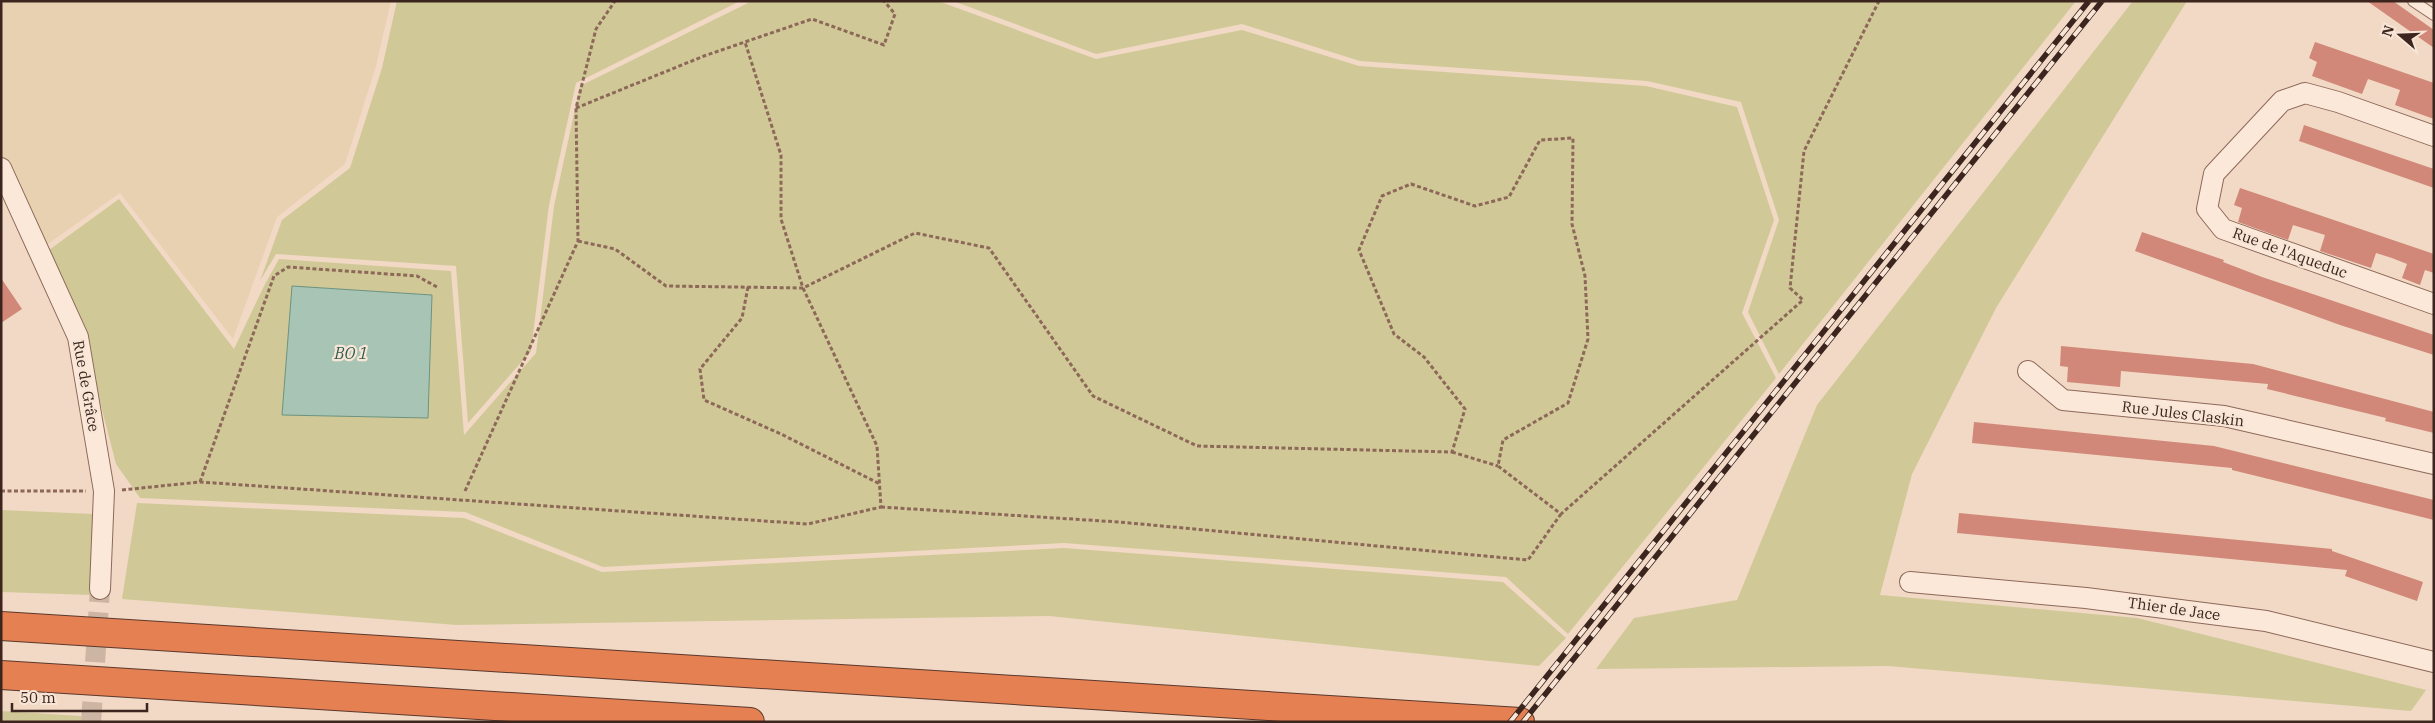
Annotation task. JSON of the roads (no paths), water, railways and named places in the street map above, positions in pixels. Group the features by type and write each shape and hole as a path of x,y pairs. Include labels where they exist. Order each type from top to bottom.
{"highway":[{"path":"1,626 1520,722"},
{"path":"1,675 750,722"}],"street":[{"name":"Rue de l'Aqueduc","path":"2434,136 2338,102 2305,93 2282,100 2214,174 2207,209 2223,229 2434,304"},
{"name":"Rue de Grâce","path":"1,168 78,337 104,491 100,589"},
{"name":"Rue Jules Claskin","path":"2028,371 2063,400 2224,416 2434,464"},
{"name":"Thier de Jace","path":"1910,582 2086,598 2266,622 2434,662"}],"lane":[{"path":"2413,1 2434,15"}],"water":[{"name":"BO 1","path":"292,286 432,295 428,418 282,415"}],"tunnel":[{"path":"91,722 100,589"}],"railway":[{"path":"1510,722 2089,1"},
{"path":"1523,722 2102,1"}]}
